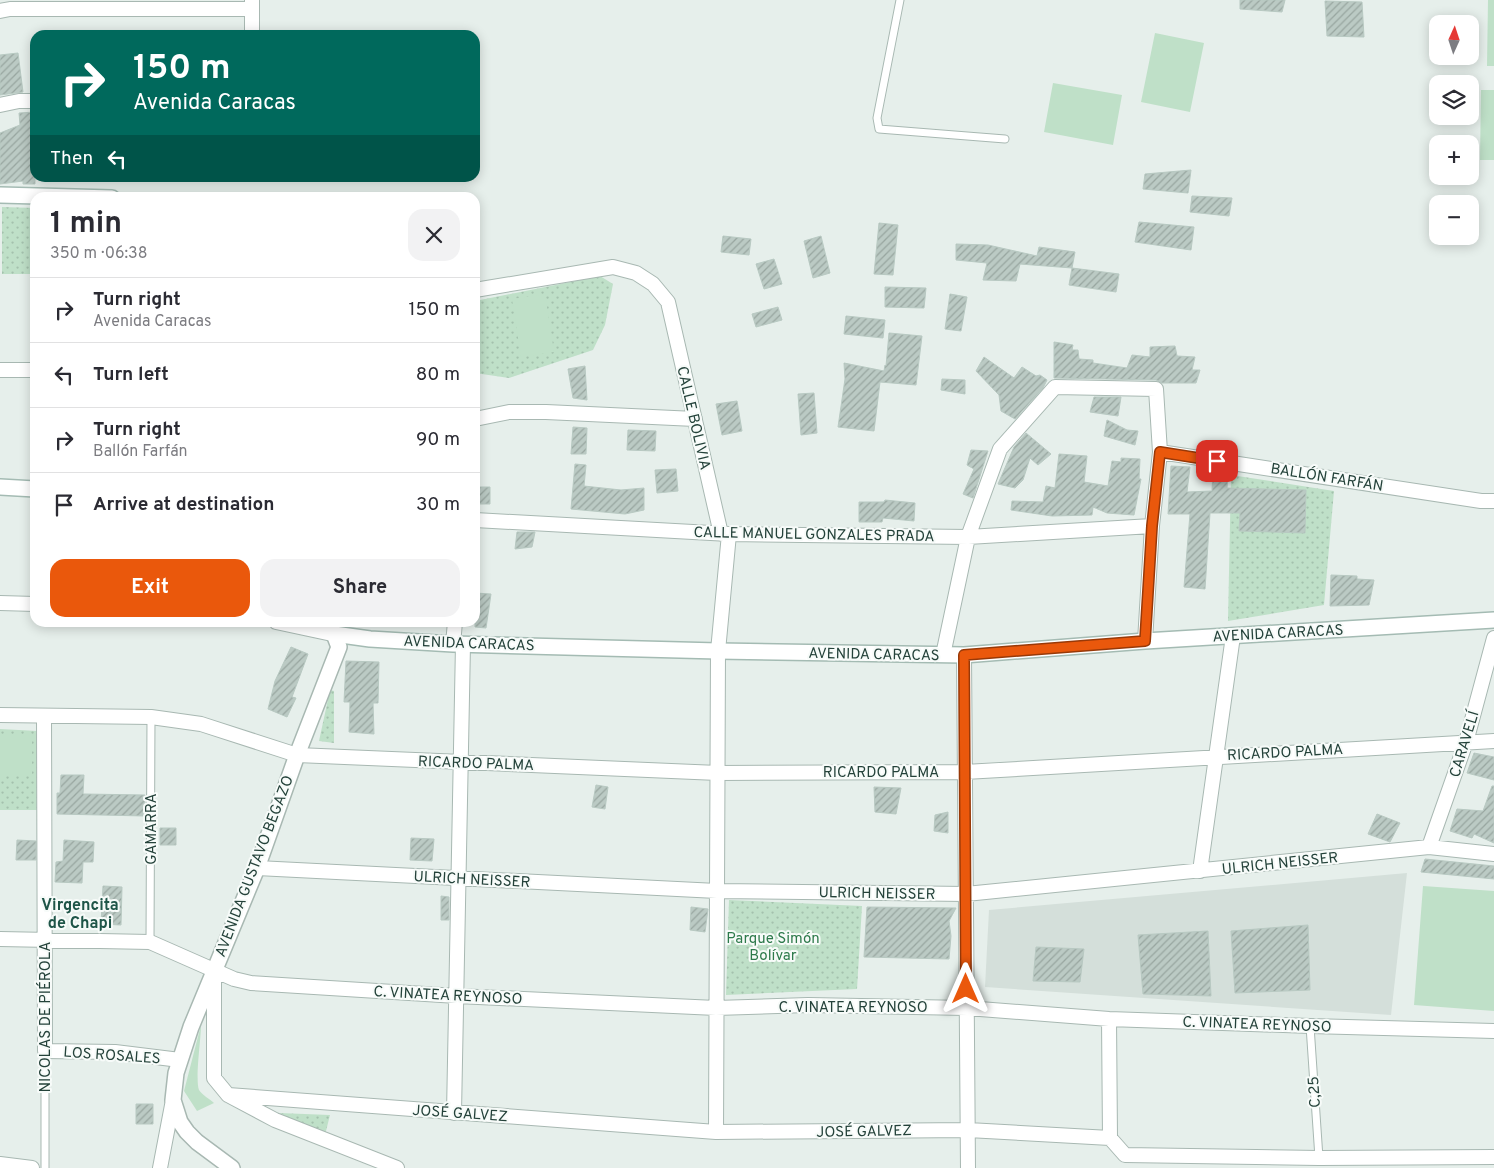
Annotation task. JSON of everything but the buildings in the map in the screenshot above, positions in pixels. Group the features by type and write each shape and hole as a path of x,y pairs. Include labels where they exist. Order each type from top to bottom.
{"main road":[{"path":"0,195 30,196"},
{"path":"0,487 30,489"},
{"name":"AVENIDA CARACAS","path":"324,627 334,634 370,639 458,644 964,655 1145,641 1494,620"},
{"name":"AVENIDA GUSTAVO BEGAZO","path":"174,1100 173,1089 191,1027 257,868 297,755 339,646 334,634"},
{"path":"174,1100 176,1112 187,1132 197,1142 232,1168"}],"street":[{"path":"0,12 10,9 252,4 252,30"},
{"path":"0,105 30,101"},
{"name":"CALLE BOLIVIA","path":"480,289 613,267 636,273 653,284 668,302 695,419 725,534 718,651 716,1132"},
{"path":"0,370 30,370"},
{"path":"944,655 968,537 1000,449 1054,387 1156,389 1160,452 1152,526 1145,641"},
{"path":"480,417 509,412 546,412 695,419"},
{"name":"BALLÓN FARFÁN","path":"1160,452 1494,501"},
{"name":"CALLE MANUEL GONZALES PRADA","path":"480,520 725,534 968,537 1152,526"},
{"path":"0,603 30,604"},
{"path":"300,627 334,634"},
{"path":"454,1113 461,762 458,644 456,627"},
{"path":"1200,871 1234,636"},
{"name":"CARAVELÍ","path":"1429,847 1466,742 1494,638"},
{"path":"964,655 968,1168"},
{"name":"RICARDO PALMA","path":"0,715 151,717 201,724 297,755 718,773 965,772 1494,741"},
{"name":"NICOLAS DE PIÉROLA","path":"44,716 44,1051"},
{"name":"ULRICH NEISSER","path":"257,868 717,891 966,894 1429,847 1494,854"},
{"path":"0,939 150,942"},
{"name":"C. VINATEA REYNOSO","path":"150,942 234,979 251,983 457,996 716,1008 808,1005 967,1008 1109,1018 1494,1031"},
{"path":"214,970 214,1078 228,1095 275,1120 398,1168"},
{"path":"1109,1018 1110,1138 1125,1155 1319,1158 1494,1157"},
{"name":"LOS ROSALES","path":"44,1051 115,1052 180,1060"},
{"name":"JOSÉ GALVEZ","path":"228,1095 716,1132 968,1130 1110,1138"},
{"path":"160,1168 174,1100"},
{"path":"2,1166 32,1168"}],"lane":[{"path":"900,0 877,118 879,129 1005,139"},
{"name":"GAMARRA","path":"150,942 151,717"},
{"name":"C,25","path":"1310,1026 1319,1158"},
{"name":"NICOLAS DE PIÉROLA","path":"44,1051 45,1168"}],"shaded area":[{"path":"1407,873 1391,1015 985,987 989,910"}],"green space":[{"path":"1488,0 1494,0 1494,66 1487,66"},
{"path":"1155,33 1204,43 1190,112 1141,102"},
{"path":"1053,83 1122,95 1113,145 1044,132"},
{"path":"1481,90 1494,90 1494,160 1480,160"},
{"path":"2,207 30,208 30,274 2,274"},
{"path":"600,276 613,284 605,325 593,350 509,378 480,374 480,300"},
{"path":"545,294 554,352 521,357 512,299"},
{"path":"1231,475 1334,491 1324,605 1228,621"},
{"path":"330,690 334,691 334,743 319,741"},
{"path":"0,729 38,731 38,810 0,810"},
{"path":"0,735 32,735 32,774 0,774"},
{"path":"1423,886 1494,891 1494,1011 1414,1005"},
{"name":"Parque Simón Bolívar","path":"729,900 862,906 857,989 726,995"},
{"path":"201,1025 198,1085 200,1092 214,1103 197,1111 184,1091"},
{"path":"279,1113 330,1115 325,1135"}],"district":[{"name":"Virgencita de Chapi","path":"80,913"}],"route":[{"path":"966,989 964,655 1145,641 1152,526 1160,452 1217,461"}]}
